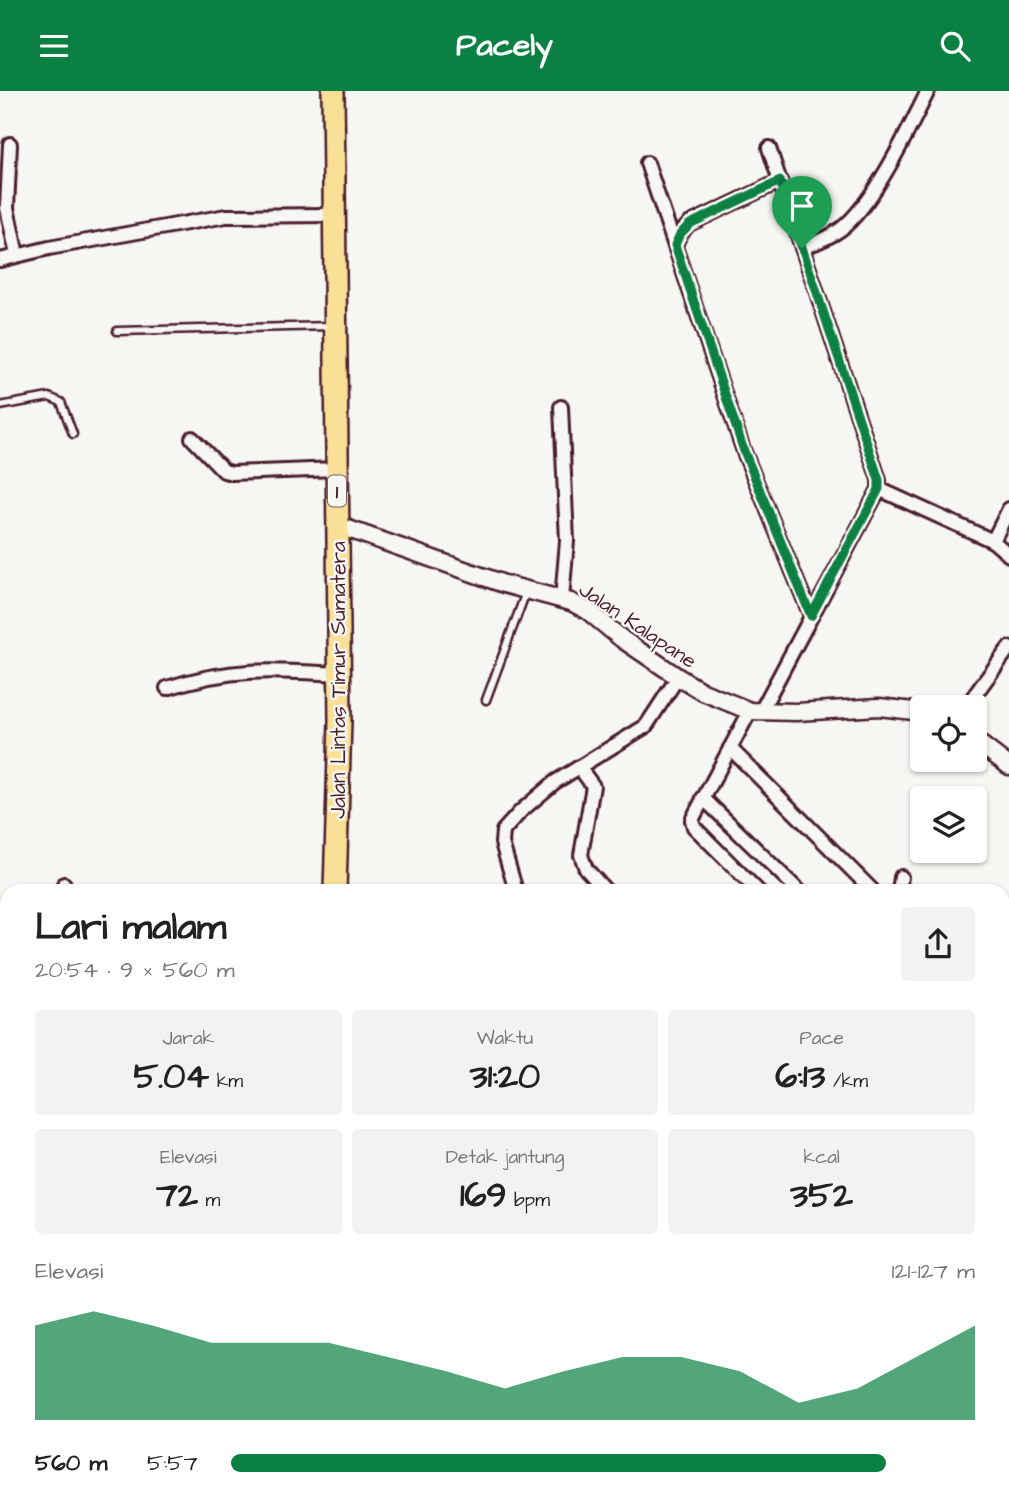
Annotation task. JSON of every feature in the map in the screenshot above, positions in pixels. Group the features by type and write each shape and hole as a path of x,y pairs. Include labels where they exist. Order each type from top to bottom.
{"highway":[{"name":"Jalan Lintas Timur Sumatera","path":"333,91 340,674 340,805 335,884"}],"street":[{"path":"802,248 830,237 852,218 880,182 928,91"},
{"path":"10,144 8,208 17,255"},
{"path":"751,884 694,827 692,820 730,748 756,711 811,616 879,489 879,480 769,148"},
{"path":"647,163 744,451 811,616"},
{"path":"675,245 680,234 690,224 780,181"},
{"path":"0,261 17,255 226,216 333,215"},
{"path":"561,407 567,541 562,599"},
{"path":"192,438 224,471 232,474 337,469"},
{"path":"879,489 993,541 1009,555"},
{"path":"993,541 1009,509"},
{"name":"Jalan Kalapane","path":"337,525 527,590 562,599 588,611 622,639 703,692 756,711 879,707 910,711"},
{"path":"975,695 1009,648"},
{"path":"167,688 228,672 264,669 340,674"},
{"path":"514,884 502,843 503,831 555,782 646,726 678,677"},
{"path":"730,748 866,884"},
{"path":"987,749 1009,766"},
{"path":"579,767 593,786 580,855 586,869 600,884"},
{"path":"703,799 792,884"}],"lane":[{"path":"117,331 335,326"},
{"path":"0,405 49,397 57,399 73,434"},
{"path":"486,700 527,590"}],"route":[{"path":"780,181 802,248 879,480 879,489 811,616 744,451 675,245 680,234 690,224 780,181"}]}
